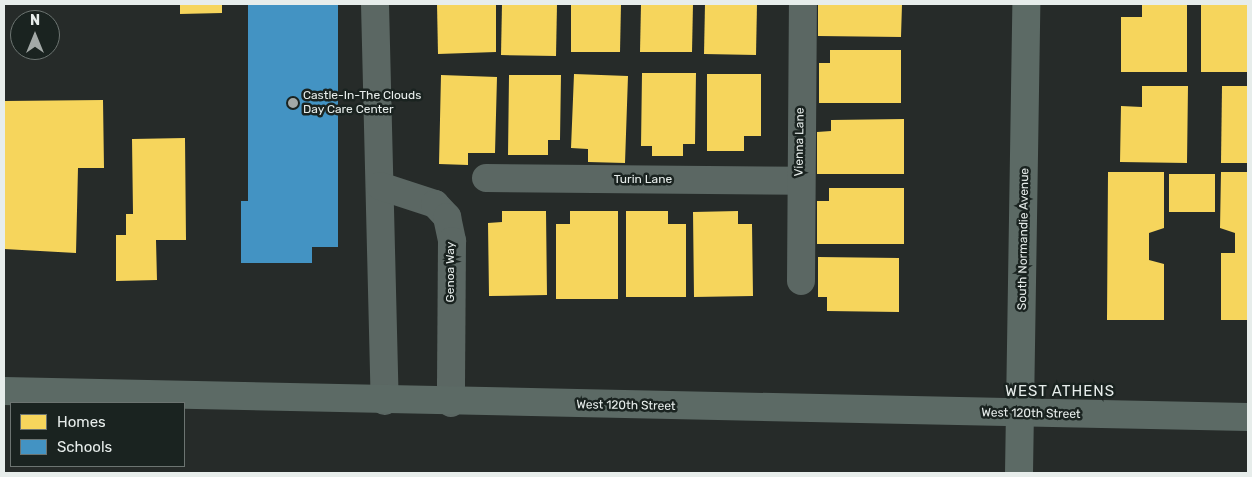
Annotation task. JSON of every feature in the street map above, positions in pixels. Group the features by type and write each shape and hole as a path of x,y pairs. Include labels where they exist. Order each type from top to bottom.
{"street":[{"path":"375,4 385,401"},
{"name":"Vienna Lane","path":"801,281 800,181 803,4"},
{"name":"South Normandie Avenue","path":"1019,473 1026,4"},
{"name":"Turin Lane","path":"486,178 800,181"},
{"name":"Genoa Way","path":"380,186 435,204 448,217 452,241 451,403"},
{"name":"West 120th Street","path":"4,391 451,403 1248,417"}],"building: Homes":[{"path":"180,4 222,4 222,13 180,14"},
{"path":"437,4 496,4 496,52 438,54"},
{"path":"502,4 557,4 556,56 501,55"},
{"path":"571,4 621,4 620,52 571,52"},
{"path":"641,4 693,4 692,52 640,52"},
{"path":"705,4 757,4 756,55 704,54"},
{"path":"818,4 902,4 901,37 818,36"},
{"path":"1142,4 1187,4 1187,72 1121,72 1121,17 1142,17"},
{"path":"1201,5 1248,5 1248,72 1201,72"},
{"path":"830,50 901,50 901,103 819,103 819,63 830,63"},
{"path":"642,73 696,73 695,144 683,144 683,156 652,156 652,146 641,146"},
{"path":"574,74 628,76 625,163 588,162 588,149 571,148"},
{"path":"707,74 761,74 761,136 744,136 744,151 707,151"},
{"path":"441,75 497,77 495,153 468,153 468,165 439,164"},
{"path":"509,75 561,75 560,140 548,140 548,155 508,155"},
{"path":"1142,86 1188,86 1187,163 1120,162 1121,106 1142,107"},
{"path":"1222,86 1248,86 1248,163 1221,163"},
{"path":"103,100 104,168 78,168 76,253 4,249 4,101"},
{"path":"904,119 904,174 817,174 817,132 831,131 831,120"},
{"path":"185,138 186,240 156,240 157,280 116,281 116,235 126,235 126,214 133,214 132,139"},
{"path":"1108,172 1164,172 1164,228 1149,233 1149,260 1164,264 1164,320 1107,320"},
{"path":"1221,172 1248,172 1248,320 1221,320 1221,253 1235,253 1235,233 1220,228"},
{"path":"1169,174 1215,174 1215,212 1169,212"},
{"path":"829,188 904,188 904,244 817,244 817,201 829,201"},
{"path":"502,211 546,211 547,295 489,296 488,223 502,222"},
{"path":"570,211 618,211 618,299 556,299 556,224 570,224"},
{"path":"626,211 668,211 668,224 686,224 686,297 626,297"},
{"path":"738,211 738,224 752,224 753,296 694,297 693,212"},
{"path":"818,257 899,258 899,312 827,311 827,297 818,297"}],"building: Schools":[{"name":"Castle-In-The Clouds Day Care Center","path":"338,4 338,247 312,247 312,263 241,263 241,201 248,201 248,5"}],"place":[{"name":"Castle-In-The Clouds Day Care Center","path":"293,103"}],"district":[{"name":"WEST ATHENS","path":"1060,392"}]}
